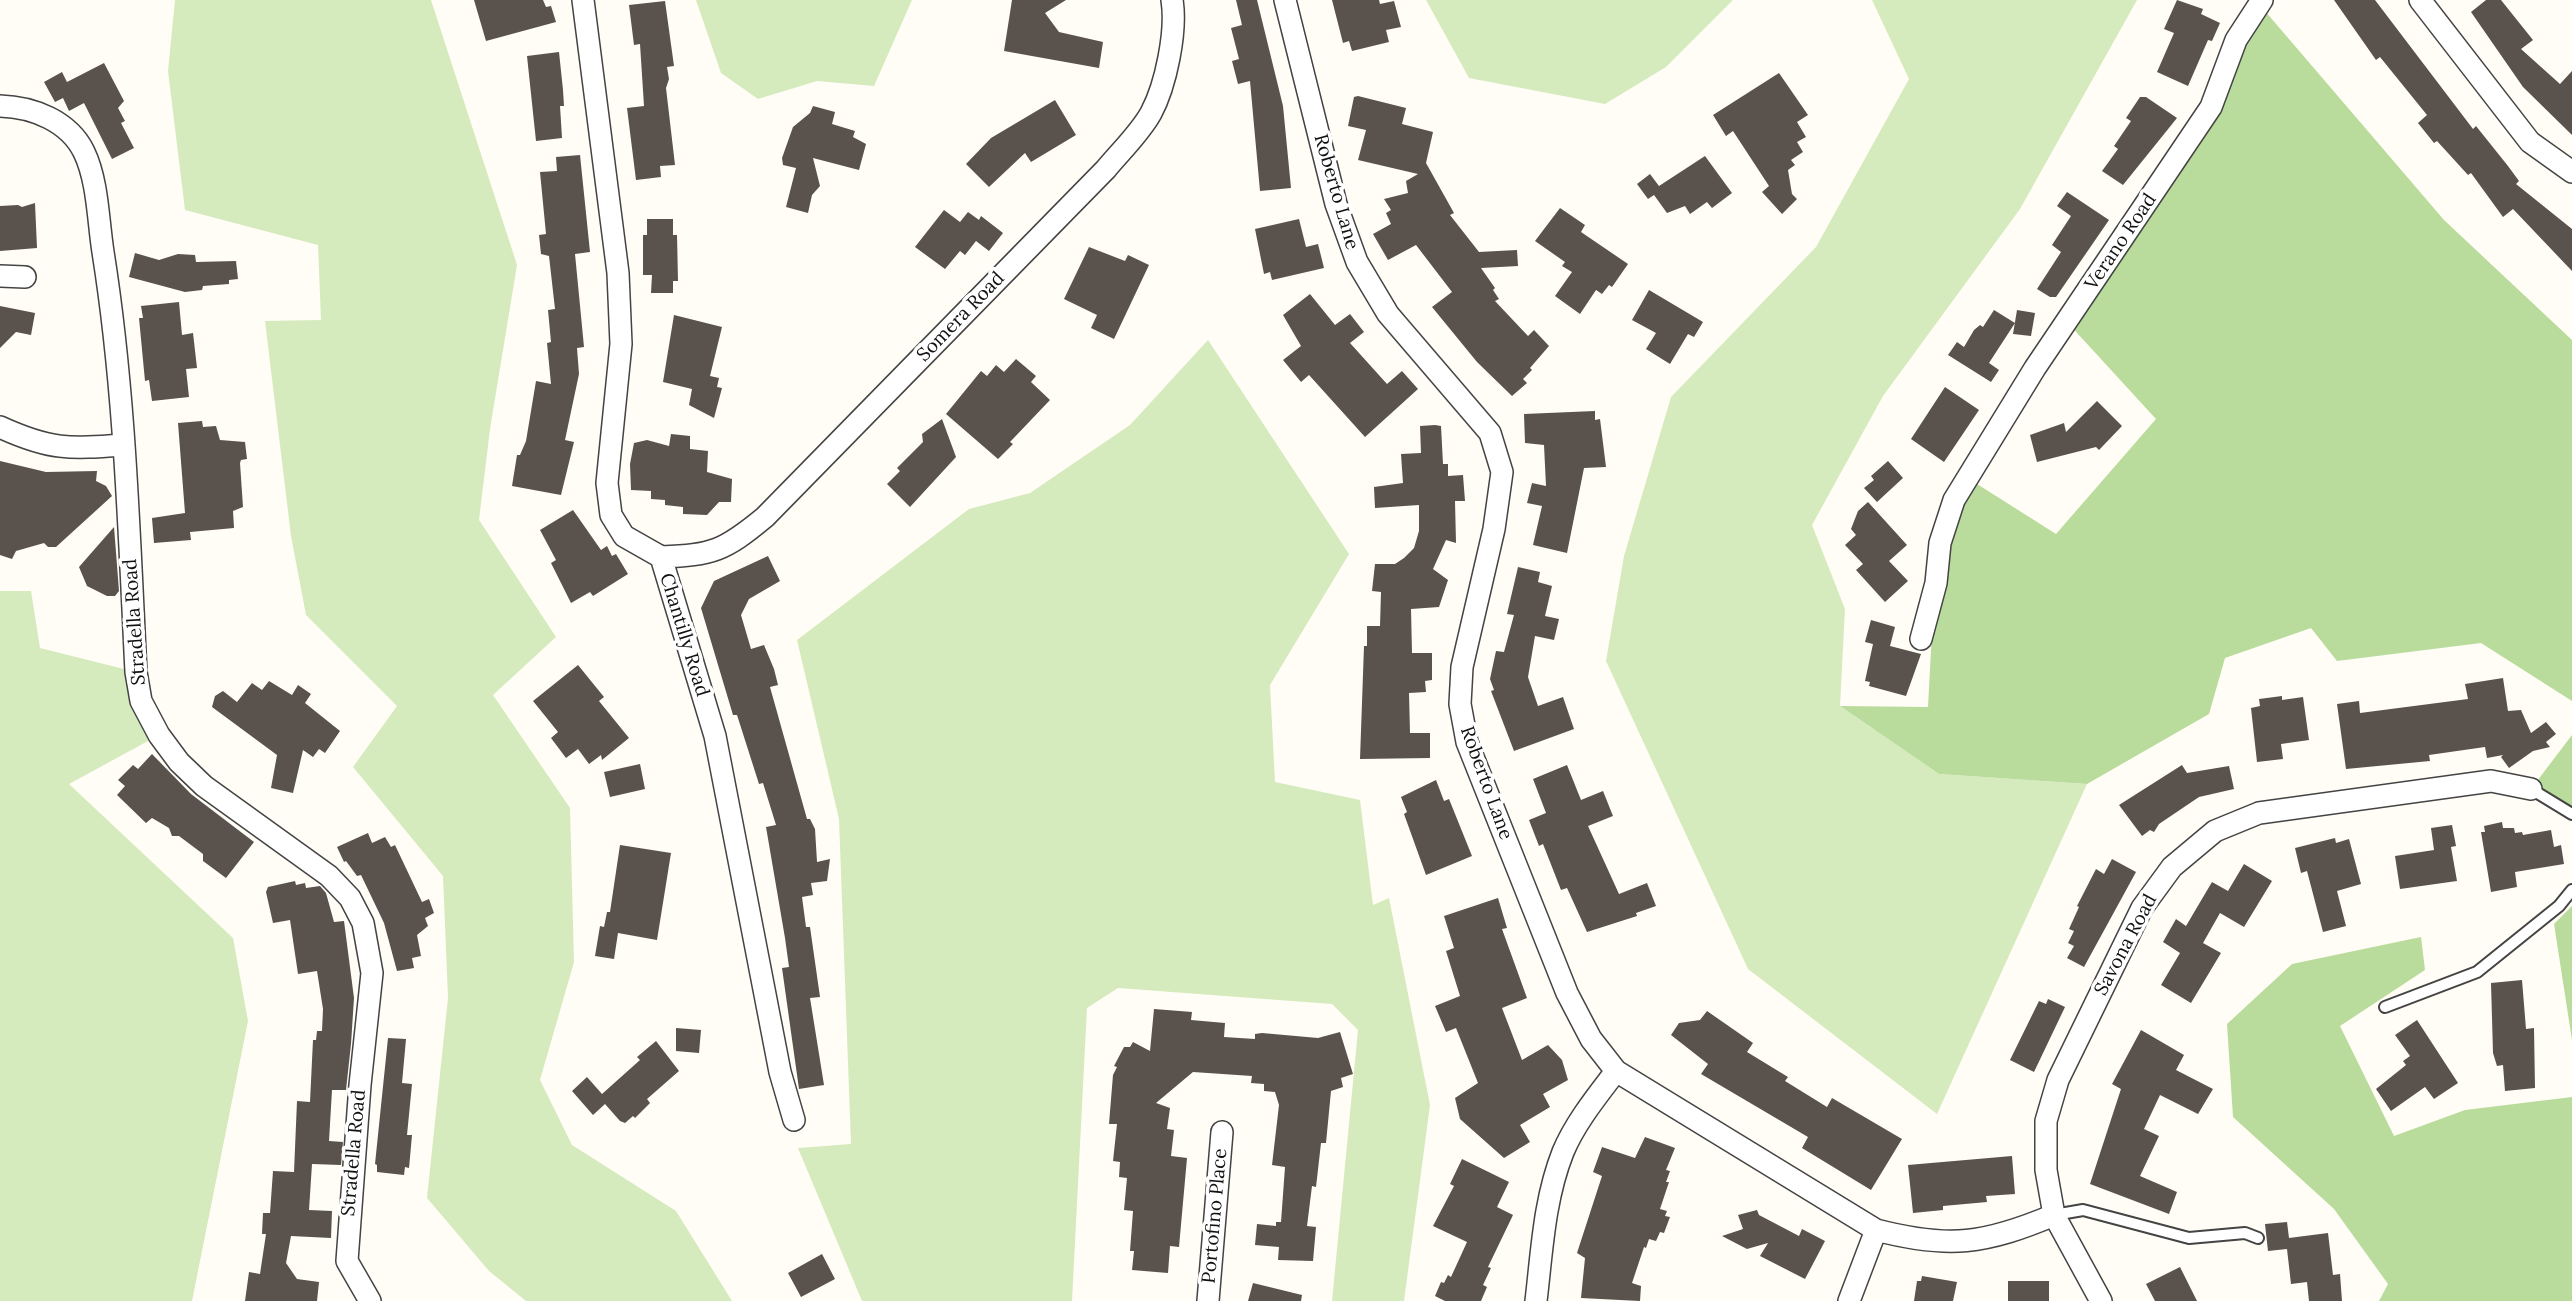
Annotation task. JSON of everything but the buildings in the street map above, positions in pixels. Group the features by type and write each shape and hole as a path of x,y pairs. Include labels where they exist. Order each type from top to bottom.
{"street":[{"name":"Chantilly Road","path":"583,0 618,273 621,344 607,483 611,515 624,536 661,557 715,736 780,1072 794,1120"},
{"name":"Somera Road","path":"661,557 702,555 732,545 765,517 1105,169 1151,113 1166,66 1173,28 1172,0"},
{"name":"Roberto Lane","path":"1285,0 1336,204 1357,262 1388,314 1490,433 1502,472 1494,529 1462,667 1460,704 1467,742 1567,993 1591,1040 1616,1071 1876,1230 1920,1241 1966,1243 2016,1231 2054,1215"},
{"name":"Verano Road","path":"1921,639 1936,583 1940,542 1954,500 1966,477 2035,368 2211,107 2236,40 2262,0"},
{"path":"2420,0 2530,142 2572,172"},
{"name":"Stradella Road","path":"0,106 24,107 69,130 84,152 91,175 113,310 136,672 141,701 159,735 178,762 204,786 329,876 350,898 363,923 372,973 358,1099 347,1261 370,1301"},
{"path":"0,276 25,277"},
{"path":"0,427 38,445 79,448 123,445"},
{"name":"Savona Road","path":"2101,1301 2054,1215 2046,1170 2046,1121 2058,1080 2142,908 2172,867 2215,831 2259,813 2491,781 2531,789"},
{"path":"1536,1301 1547,1202 1564,1150 1591,1104 1616,1071"},
{"name":"Portofino Place","path":"1208,1301 1222,1132"},
{"path":"1849,1301 1876,1230"}],"lane":[{"path":"2531,789 2572,814"},
{"path":"2385,1007 2477,972 2558,906 2572,890"},
{"path":"2054,1215 2083,1210 2189,1238 2245,1233 2258,1238"}],"green space":[{"path":"175,0 431,0 517,265 490,429 479,520 556,637 493,695 570,808 574,962 540,1080 572,1145 676,1211 732,1301 526,1301 489,1271 427,1198 448,998 443,876 353,767 397,706 306,615 291,536 265,321 321,320 318,245 185,210 168,71"},
{"path":"696,0 912,0 874,86 817,81 758,99 721,73"},
{"path":"1426,0 1733,0 1666,67 1605,104 1469,78"},
{"path":"1872,0 2137,0 2020,209 1883,396 1812,525 1845,609 1840,706 1939,774 2087,784 1937,1114 1748,969 1606,661 1624,556 1671,397 1816,247 1909,79"},
{"path":"2259,4 2444,220 2572,340 2572,701 2481,643 2337,661 2311,628 2225,658 2209,714 2087,784 1939,774 1840,706 1928,707 1933,613 1966,477 2056,534 2156,419 2067,322 2184,150"},
{"path":"1208,340 1349,554 1270,685 1275,782 1360,800 1373,905 1389,898 1430,1105 1404,1301 1332,1301 1358,1030 1332,1004 1118,988 1087,1008 1072,1301 862,1301 798,1148 851,1144 839,819 797,640 969,509 1030,493 1130,425"},
{"path":"0,591 31,591 40,648 136,672 159,735 69,784 233,938 248,1021 192,1301 0,1301"},
{"path":"2572,735 2572,821 2531,789"},
{"path":"2572,906 2572,1040 2554,924"},
{"path":"2421,937 2425,970 2340,1026 2394,1136 2465,1110 2572,1097 2572,1301 2379,1301 2388,1284 2334,1209 2233,1117 2227,1024 2292,964"}]}
